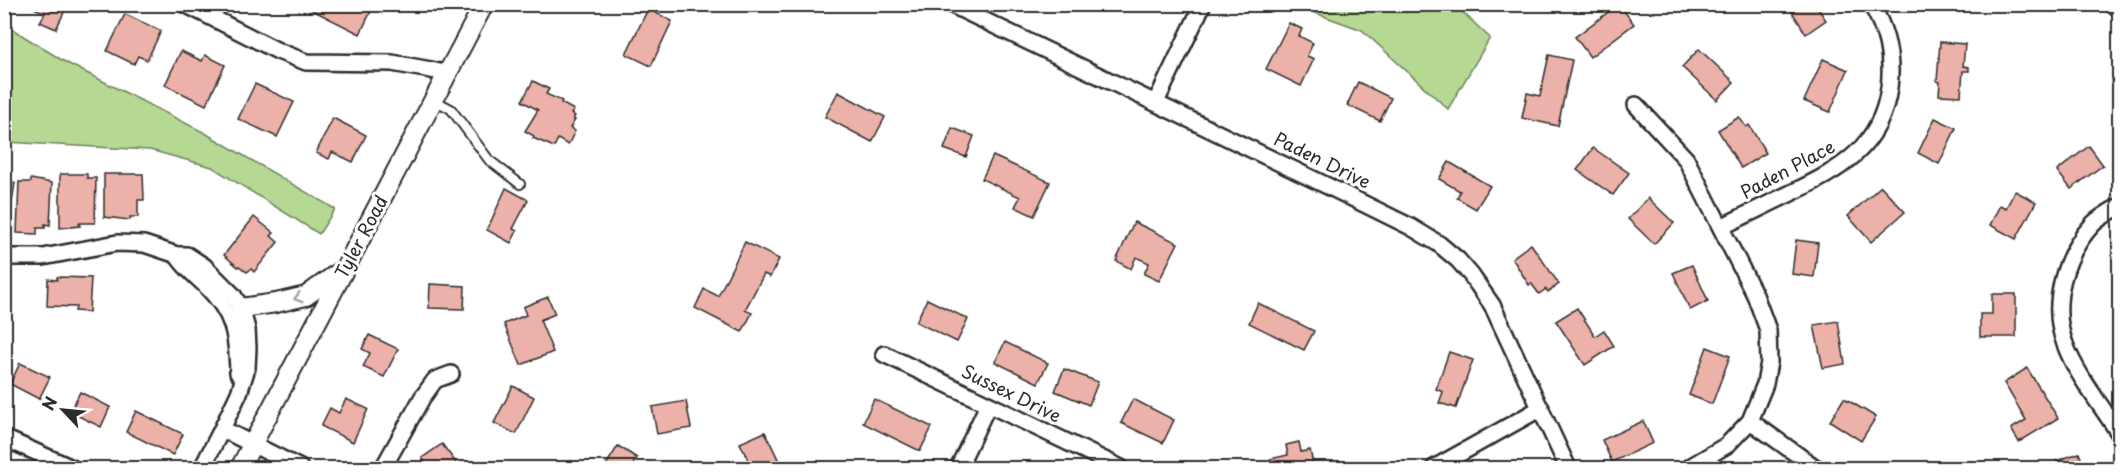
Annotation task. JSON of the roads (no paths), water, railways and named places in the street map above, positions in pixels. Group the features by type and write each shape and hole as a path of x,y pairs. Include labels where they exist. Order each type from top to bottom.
{"street":[{"path":"185,4 278,51 306,62 392,63 448,74"},
{"name":"Tyler Road","path":"240,468 484,4"},
{"name":"Paden Drive","path":"950,4 1043,51 1156,102 1412,227 1439,244 1458,260 1483,290 1492,305 1568,468"},
{"path":"1156,102 1203,4"},
{"name":"Paden Place","path":"1721,227 1837,170 1863,147 1884,111 1891,72 1890,50 1871,4"},
{"path":"1636,105 1686,159 1755,296 1768,330 1769,362 1765,384 1750,421 1727,445 1688,468"},
{"path":"2120,206 2094,223 2071,254 2063,274 2059,313 2060,332 2072,361 2120,435"},
{"path":"4,257 43,257 117,243 144,244 177,255 188,255 204,266 232,295 241,308 247,329 247,368 239,393 202,468"},
{"path":"177,255 182,264 220,302 232,325 237,339 239,393"},
{"path":"241,308 306,296 346,267"},
{"name":"Sussex Drive","path":"884,354 1121,468"},
{"path":"383,468 422,398 435,380 451,374"},
{"path":"958,468 988,405"},
{"path":"1434,468 1541,408"},
{"path":"1750,421 1816,468"},
{"path":"222,429 300,468"},
{"path":"4,438 72,468"}],"lane":[{"path":"434,100 451,109 489,160 520,184"}]}
